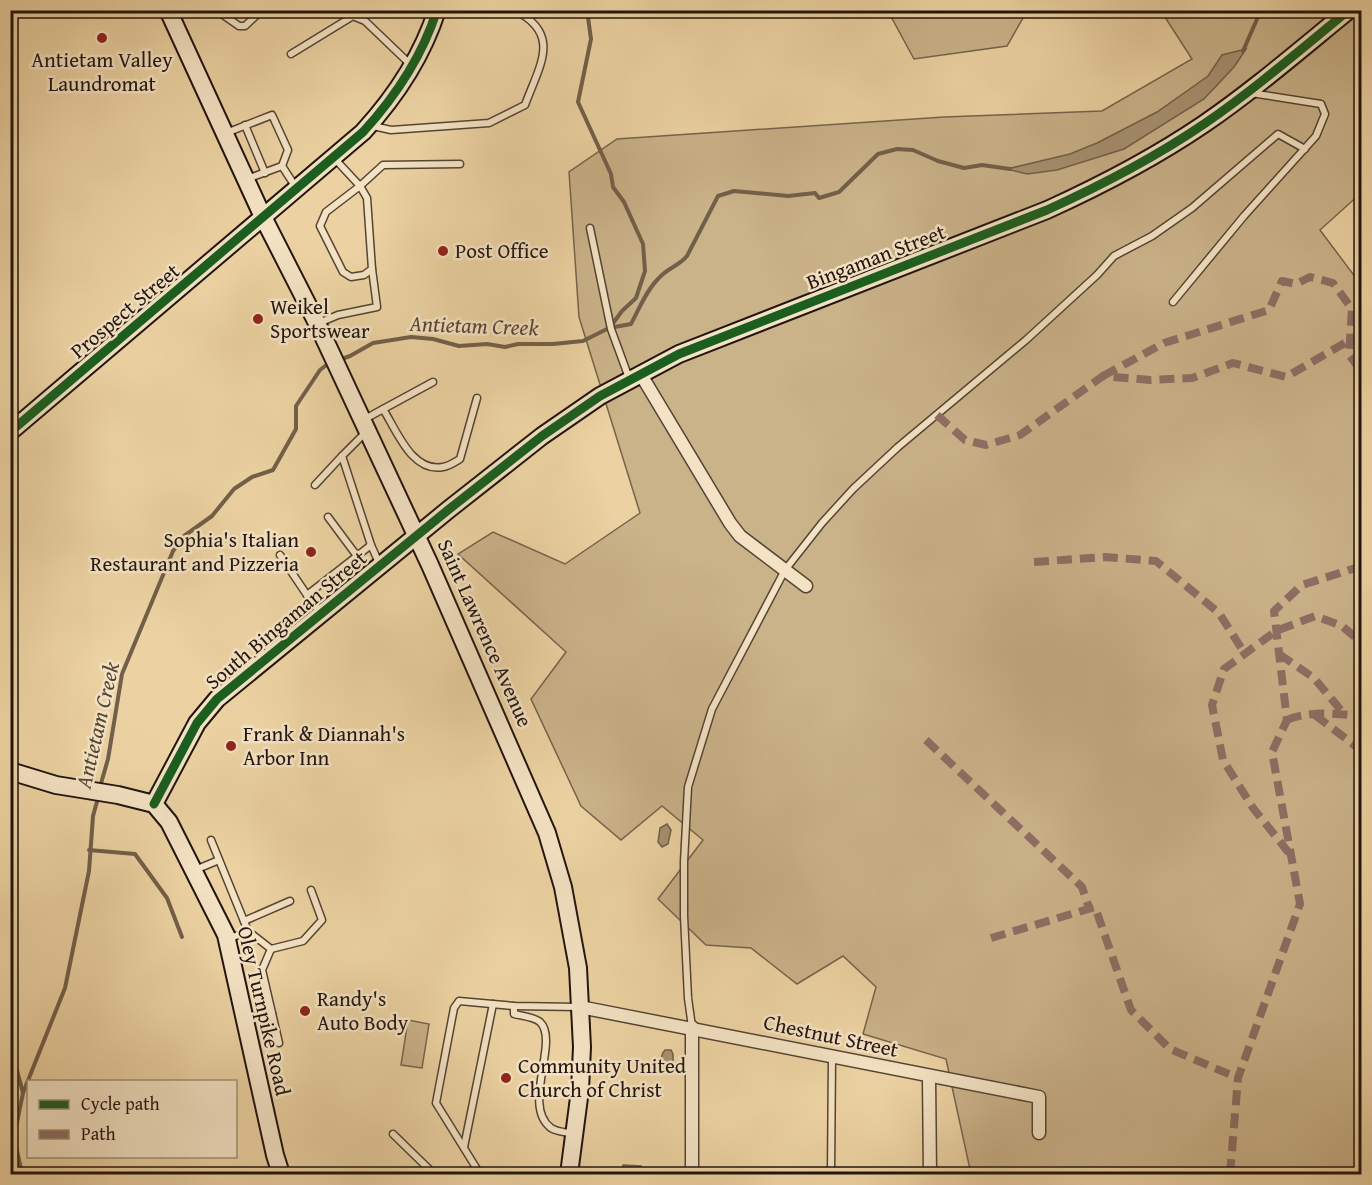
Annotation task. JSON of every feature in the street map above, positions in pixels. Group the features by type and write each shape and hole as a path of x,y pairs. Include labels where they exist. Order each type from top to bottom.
{"street":[{"name":"Saint Lawrence Avenue","path":"168,10 263,217 317,323 417,537 547,833 569,915 578,968 582,1047 576,1134 568,1174"},
{"name":"Prospect Street","path":"10,432 370,125 394,97 413,66 437,10"},
{"name":"Bingaman Street","path":"417,537 542,436 584,406 635,376 714,339 1047,210 1089,191 1155,155 1248,92 1349,10"},
{"path":"635,376 730,524 740,536 806,586"},
{"name":"South Bingaman Street","path":"154,804 183,746 207,710 225,692 417,537"},
{"path":"10,771 56,785 118,795 154,804"},
{"name":"Oley Turnpike Road","path":"154,804 169,822 227,939 274,1155 281,1174"},
{"name":"Chestnut Street","path":"580,1007 692,1027 929,1077 1039,1097 1039,1133"},
{"path":"692,1027 692,1174"},
{"path":"929,1077 930,1174"}],"lane":[{"path":"216,10 239,26 245,26 262,10"},
{"path":"370,125 391,130 489,123 525,105 544,53 542,34 525,16 514,10"},
{"path":"291,54 353,16 365,21 413,66"},
{"path":"1173,303 1245,216 1316,136 1325,114 1321,104 1248,92"},
{"path":"225,133 272,115 288,150 282,166"},
{"path":"245,125 265,172"},
{"path":"692,1027 688,998 684,916 688,787 712,709 785,570 822,523 853,489 898,447 1026,340 1097,275 1114,256 1152,236 1192,208 1278,134 1305,149"},
{"path":"317,323 338,315 377,307 372,269 368,198 334,157"},
{"path":"372,269 364,274 351,277 343,272 320,226 326,212 383,165 460,164"},
{"path":"246,180 282,166"},
{"path":"282,166 297,189"},
{"path":"590,228 611,329 635,376"},
{"path":"315,485 342,456 365,425 383,409 433,382"},
{"path":"383,409 412,455 422,465 446,467 460,459 477,398"},
{"path":"342,456 371,545 380,565"},
{"path":"328,517 357,556"},
{"path":"307,595 371,545"},
{"path":"279,555 321,613"},
{"path":"211,840 248,931 271,949"},
{"path":"194,871 219,860"},
{"path":"271,949 303,941 322,920 311,890"},
{"path":"244,921 290,901"},
{"path":"227,939 248,931"},
{"path":"271,949 262,970 279,1043"},
{"path":"480,1174 436,1103 454,1008 459,1001 514,1006 580,1007"},
{"path":"464,1148 493,1004"},
{"path":"514,1006 514,1014 538,1020 544,1027 546,1041 539,1092 540,1110 544,1120 556,1131 576,1134"},
{"path":"244,1019 272,1013"},
{"path":"831,1174 832,1056"},
{"path":"393,1134 434,1174"}],"shaded area":[{"path":"888,11 1027,11 1007,46 914,59"},
{"path":"1161,11 1361,11 1361,193 1320,230 1362,286 1361,1174 971,1174 946,1059 863,1034 876,987 843,956 797,984 751,948 706,945 658,899 703,840 662,806 621,840 581,806 531,699 566,652 458,554 493,532 565,564 640,513 579,317 569,172 617,139 944,117 1102,111 1192,59"},
{"path":"1246,49 1234,67 1204,99 1124,149 1057,170 1027,174 1007,169 1070,154 1097,143 1157,112 1208,76 1222,55"},
{"path":"667,824 671,830 668,844 662,847 658,842 660,828"},
{"path":"408,1020 429,1024 422,1068 401,1065"},
{"path":"665,1050 671,1050 673,1054 673,1067 668,1071 664,1071 661,1063"},
{"path":"623,1165 641,1166 640,1174 623,1174 621,1171"}],"waterway":[{"path":"587,10 591,39 578,102 611,174 613,187 624,202 643,244 645,271 636,298 611,326"},
{"name":"Antietam Creek","path":"1243,51 1261,10"},
{"name":"Antietam Creek","path":"339,360 373,343 411,337 433,339 459,346 487,344 505,347 518,344 583,341 609,328 631,324 654,284 665,272 687,256 718,196 734,191 788,196 815,193 819,198 839,192 878,154 897,149 913,150 938,161 964,168 982,165 1010,169"},
{"name":"Antietam Creek","path":"100,787 108,759 122,674 173,551 184,536 212,516 234,489 252,477 273,470 296,429 296,406 320,370 329,363"},
{"name":"Antietam Creek","path":"28,1080 65,988 89,871 93,816 98,798"},
{"path":"89,850 135,854 167,898 182,937"},
{"path":"10,1044 23,1093"},
{"name":"Antietam Creek","path":"22,1174 14,1137 27,1083"}],"marked path":[{"path":"1103,376 1164,343 1269,310 1282,281 1296,284 1310,277 1333,283 1352,309 1349,355 1362,372"},
{"path":"937,415 965,440 986,445 1020,435 1103,376 1150,380 1192,378 1233,363 1286,377 1362,333"},
{"path":"1034,562 1105,557 1156,561 1219,613 1245,654"},
{"path":"1230,1174 1238,1078 1300,904 1272,752 1287,720 1274,611 1302,585 1362,566"},
{"path":"1289,853 1253,808 1223,760 1212,705 1224,669 1276,631 1315,616 1342,626 1362,643"},
{"path":"1279,654 1314,678 1344,714"},
{"path":"1287,720 1304,715 1324,714 1362,717"},
{"path":"1315,715 1362,751"},
{"path":"926,740 1082,887 1089,908"},
{"path":"991,938 1095,907 1131,1010 1170,1049 1238,1078"}],"cycle path":[{"path":"10,432 363,132 407,75 424,44 437,10"},
{"path":"154,804 197,723 217,699 448,510 542,436 600,396 679,354 1047,210 1108,181 1147,160 1223,111 1349,10"}],"place":[{"name":"Antietam Valley Laundromat","path":"102,38"},
{"name":"Post Office","path":"443,251"},
{"name":"Weikel Sportswear","path":"258,319"},
{"name":"Sophia's Italian Restaurant and Pizzeria","path":"311,552"},
{"name":"Frank & Diannah's Arbor Inn","path":"231,746"},
{"name":"Randy's Auto Body","path":"305,1011"},
{"name":"Community United Church of Christ","path":"506,1078"}]}
